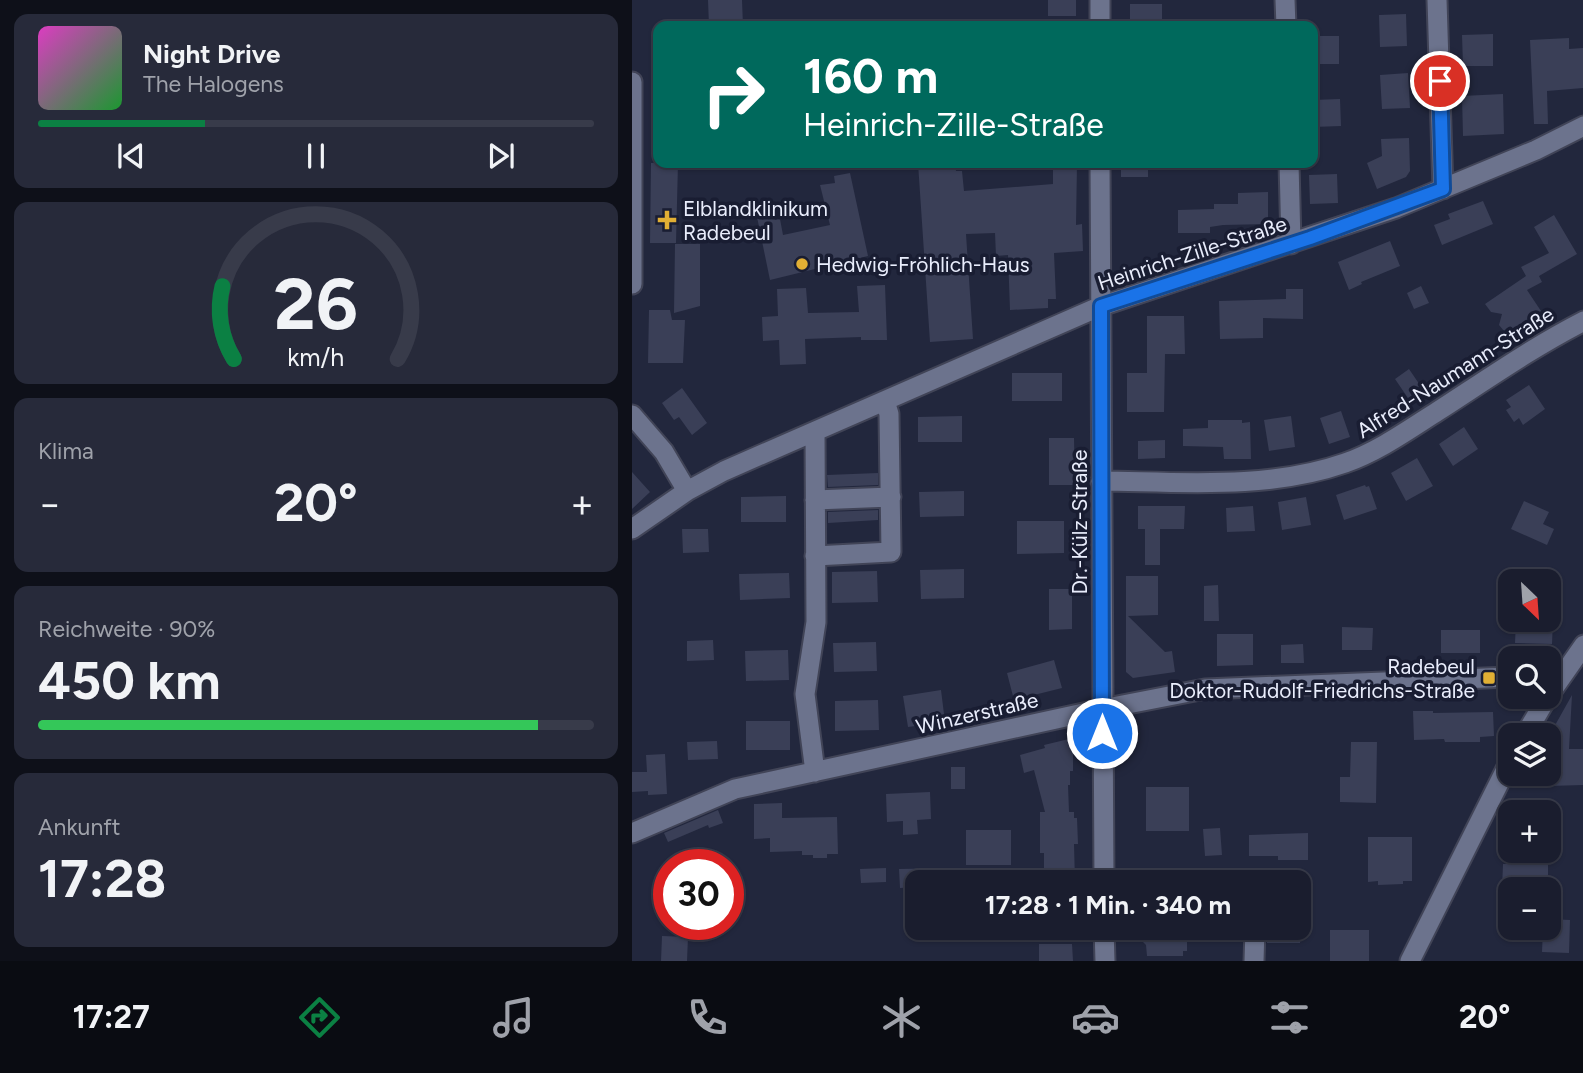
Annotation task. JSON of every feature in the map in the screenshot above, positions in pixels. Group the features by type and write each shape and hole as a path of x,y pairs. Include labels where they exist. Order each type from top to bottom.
{"street":[{"path":"1100,0 1100,21"},
{"path":"1285,0 1286,21"},
{"path":"1437,0 1443,189"},
{"path":"632,82 632,284"},
{"name":"Heinrich-Zille-Straße","path":"632,528 682,494 724,471 1101,306 1291,244 1443,189 1536,150 1583,126"},
{"name":"Dr.-Külz-Straße","path":"1100,168 1104,870"},
{"path":"1289,168 1291,244"},
{"name":"Alfred-Naumann-Straße","path":"1101,481 1232,482 1309,473 1348,462 1390,443 1546,340 1583,321"},
{"path":"815,556 891,552 889,414 885,401"},
{"path":"632,415 646,434 653,458 682,494"},
{"path":"815,432 816,622 805,694 815,772"},
{"path":"815,500 891,497"},
{"path":"1567,669 1583,645"},
{"name":"Winzerstraße","path":"632,833 735,789 1205,689 1498,677"},
{"path":"1410,961 1498,785"},
{"path":"1104,940 1104,961"},
{"path":"1254,961 1255,940"}],"building":[{"path":"708,0 742,0 743,21 709,21"},
{"path":"1048,0 1076,0 1076,16 1048,16"},
{"path":"1130,4 1162,4 1162,21 1130,21"},
{"path":"1406,14 1407,46 1380,47 1379,15"},
{"path":"1493,34 1493,66 1463,66 1462,35"},
{"path":"1318,36 1339,36 1339,64 1318,64"},
{"path":"1569,38 1569,49 1583,48 1583,88 1547,91 1548,124 1534,124 1530,40"},
{"path":"1408,73 1410,108 1382,109 1380,75"},
{"path":"1503,94 1504,134 1463,136 1462,96"},
{"path":"1340,99 1341,126 1318,127 1318,100"},
{"path":"1409,138 1410,171 1406,177 1377,189 1367,163 1382,156 1381,139"},
{"path":"653,163 653,168 678,168 676,243 650,243"},
{"path":"918,168 956,168 956,171 962,171 964,191 1053,184 1053,168 1077,168 1076,225 1082,224 1083,251 1054,253 1056,299 1048,299 1048,308 1010,310 1008,255 996,256 995,233 966,234 973,339 930,342"},
{"path":"1121,168 1148,168 1148,177 1121,177"},
{"path":"850,173 868,256 770,280 757,217 773,213 775,220 780,219 783,235 830,225 820,185 835,183 834,176"},
{"path":"1337,174 1338,203 1310,204 1309,175"},
{"path":"1268,192 1268,224 1223,225 1210,227 1210,233 1178,233 1178,210 1214,209 1214,204 1238,204 1238,193"},
{"path":"1483,201 1493,224 1442,245 1434,225 1450,219 1448,214"},
{"path":"1554,215 1577,254 1539,276 1542,282 1527,290 1541,311 1509,332 1504,331 1499,325 1502,314 1491,312 1485,304 1526,276 1521,267 1549,253 1534,227"},
{"path":"1390,241 1400,266 1361,282 1362,284 1349,290 1338,262"},
{"path":"675,244 700,244 700,306 674,313"},
{"path":"885,285 887,340 861,340 861,337 805,339 806,364 780,365 779,340 763,341 762,317 778,316 777,289 806,288 808,313 859,312 857,286"},
{"path":"1421,286 1429,303 1414,309 1407,293"},
{"path":"1286,289 1303,289 1303,319 1263,318 1263,338 1220,339 1219,301 1286,299"},
{"path":"649,310 670,310 672,320 685,320 683,363 648,363"},
{"path":"1147,316 1184,316 1185,354 1165,354 1164,412 1127,412 1127,373 1147,373"},
{"path":"1409,369 1424,391 1410,401 1395,379"},
{"path":"1012,373 1062,373 1062,401 1012,401"},
{"path":"1529,385 1545,409 1523,425 1519,418 1514,422 1506,410 1511,407 1506,400"},
{"path":"682,388 707,423 692,435 679,417 674,420 662,403"},
{"path":"1341,411 1350,437 1329,444 1320,418"},
{"path":"962,416 962,442 918,442 918,417"},
{"path":"1291,416 1295,447 1269,451 1264,420"},
{"path":"1208,420 1250,422 1251,459 1224,459 1223,447 1183,446 1183,429 1208,428"},
{"path":"1464,427 1478,449 1453,466 1439,444"},
{"path":"1049,438 1074,438 1075,485 1049,485"},
{"path":"1165,440 1165,458 1138,459 1138,441"},
{"path":"1417,458 1433,486 1406,501 1391,473"},
{"path":"632,472 650,492 632,509"},
{"path":"878,473 878,485 828,487 827,475"},
{"path":"1369,486 1377,509 1344,520 1336,495"},
{"path":"964,491 964,516 920,517 919,492"},
{"path":"786,496 786,522 741,522 741,497"},
{"path":"1306,497 1311,525 1282,530 1278,502"},
{"path":"1524,501 1549,512 1543,524 1554,529 1547,545 1511,529"},
{"path":"1138,506 1185,506 1184,529 1160,529 1160,565 1145,565 1145,529 1138,529"},
{"path":"1253,506 1255,531 1227,532 1226,508"},
{"path":"878,510 878,520 828,523 828,512"},
{"path":"1017,521 1064,521 1064,553 1017,554"},
{"path":"682,529 708,529 709,552 683,553"},
{"path":"964,569 964,598 921,599 920,570"},
{"path":"877,571 878,602 832,603 832,572"},
{"path":"789,573 790,598 740,600 739,574"},
{"path":"1126,576 1158,576 1158,615 1128,616 1165,652 1172,651 1175,672 1133,678 1126,672"},
{"path":"1218,585 1219,621 1204,621 1204,586"},
{"path":"1049,589 1072,589 1072,629 1049,630"},
{"path":"1342,627 1373,628 1372,650 1342,650"},
{"path":"1441,630 1480,630 1480,653 1441,653"},
{"path":"1515,632 1552,632 1552,644 1515,643"},
{"path":"1217,634 1253,634 1253,665 1217,666"},
{"path":"713,640 714,660 687,661 687,641"},
{"path":"876,642 877,671 834,672 833,643"},
{"path":"1303,644 1304,663 1281,663 1281,645"},
{"path":"788,650 789,680 746,681 745,651"},
{"path":"1054,660 1062,688 1014,700 1007,673"},
{"path":"941,690 945,722 908,727 903,696"},
{"path":"1572,695 1569,749 1583,749 1583,785 1561,786 1561,723 1556,723"},
{"path":"878,700 879,730 835,731 835,701"},
{"path":"1413,711 1493,712 1494,736 1480,737 1480,742 1414,740"},
{"path":"746,721 790,721 790,750 746,750"},
{"path":"1073,738 1073,771 1070,771 1068,785 1069,812 1074,812 1074,818 1077,818 1078,844 1074,844 1075,870 1044,870 1044,853 1040,853 1040,812 1045,812 1034,770 1024,773 1020,755 1045,748 1044,745"},
{"path":"717,741 718,759 688,760 687,742"},
{"path":"1351,742 1377,742 1376,803 1340,802 1340,777 1350,777"},
{"path":"665,754 667,794 632,792 632,772 647,772 646,755"},
{"path":"951,767 965,767 965,789 951,789"},
{"path":"1146,787 1189,787 1189,831 1146,831"},
{"path":"930,792 931,819 917,820 918,834 903,835 903,821 887,822 886,794"},
{"path":"782,803 782,818 837,817 838,854 827,854 827,858 813,858 813,855 802,855 802,851 770,852 770,838 754,839 754,804"},
{"path":"718,810 723,823 709,828 708,825 668,842 664,833"},
{"path":"1220,828 1222,855 1205,856 1203,829"},
{"path":"966,830 1011,830 1011,865 966,865"},
{"path":"1308,833 1308,860 1249,856 1249,835"},
{"path":"1368,837 1412,837 1412,881 1378,885 1378,881 1368,882"},
{"path":"1503,864 1548,864 1548,877 1502,877"},
{"path":"886,868 886,882 861,883 860,869"},
{"path":"899,869 951,870 905,870 905,888 900,888"},
{"path":"1561,920 1570,920 1569,953 1542,952 1542,940 1561,940"},
{"path":"1330,930 1369,930 1369,961 1330,961"},
{"path":"662,940 688,940 687,961 661,961"},
{"path":"1141,940 1221,940 1187,941 1187,951 1183,951 1183,956 1147,956 1146,945"},
{"path":"1267,940 1300,940 1300,943 1267,943"},
{"path":"1039,944 1072,944 1073,961 1039,961"}],"place":[{"name":"Elblandklinikum Radebeul","path":"667,220"},
{"name":"Hedwig-Fröhlich-Haus","path":"802,264"},
{"name":"Radebeul Doktor-Rudolf-Friedrichs-Straße","path":"1489,678"}],"route":[{"path":"1102,733 1101,306 1310,238 1443,189 1440,81"}]}
